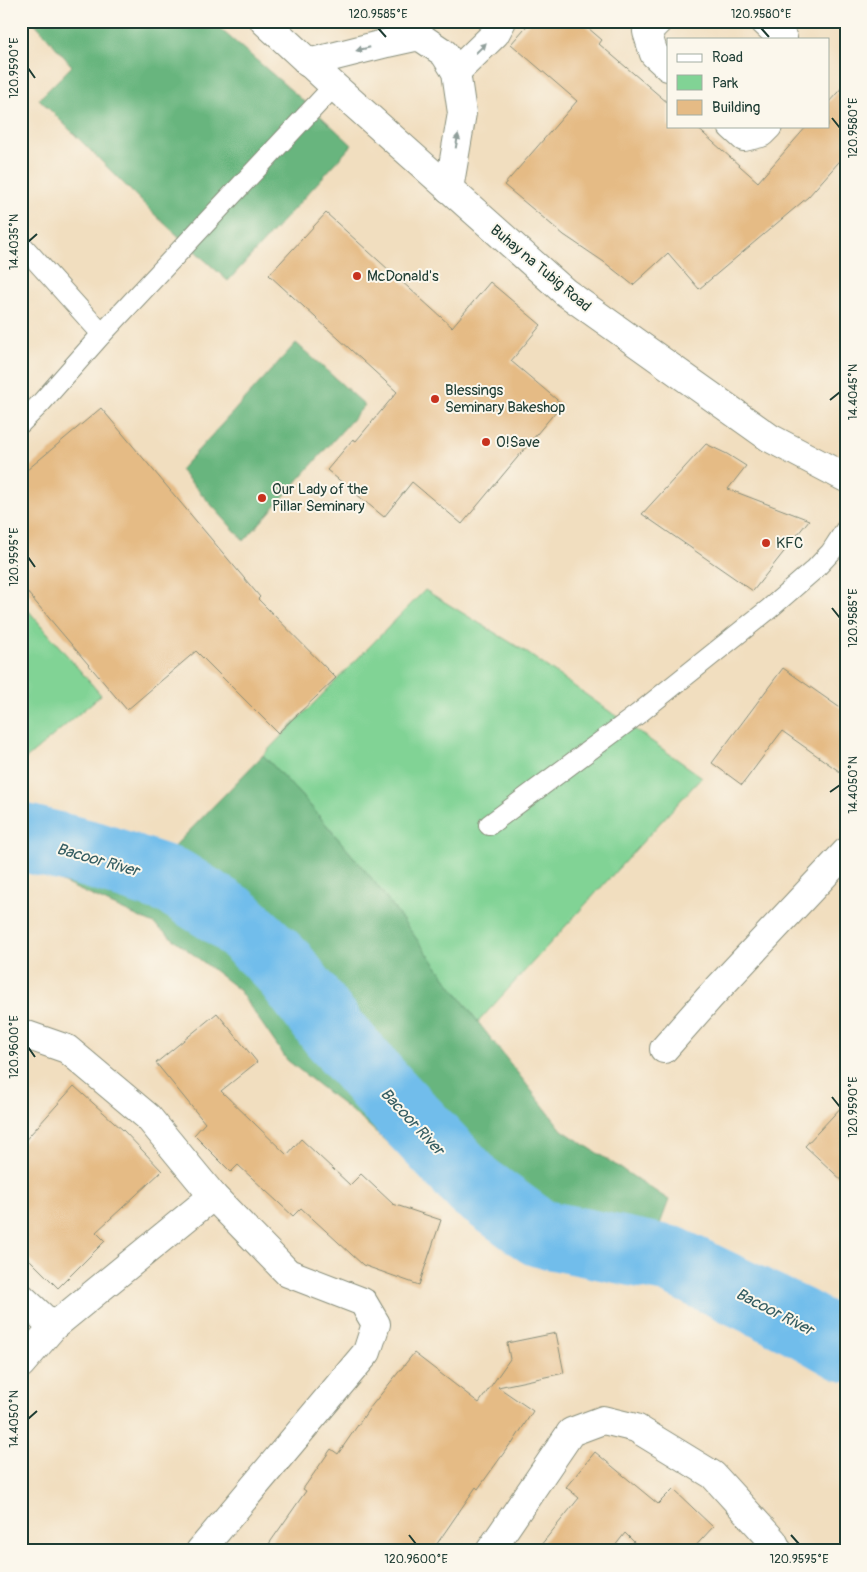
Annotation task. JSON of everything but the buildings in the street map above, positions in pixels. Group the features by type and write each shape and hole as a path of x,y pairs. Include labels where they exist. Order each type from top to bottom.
{"street":[{"name":"Buhay na Tubig Road","path":"264,21 308,63 566,292 770,438 846,478"},
{"path":"456,72 495,34 502,21"},
{"path":"658,21 648,32 654,54 667,66"},
{"path":"764,21 782,38"},
{"path":"308,63 387,43 426,29 456,72 462,113 449,189"},
{"path":"734,128 744,137 762,133 766,128"},
{"path":"664,1049 708,998 846,852"},
{"path":"21,1033 67,1049 148,1116 213,1196 288,1273 363,1302 376,1324 367,1352 200,1551"},
{"path":"21,1364 53,1327 213,1196"},
{"path":"21,1297 53,1327"},
{"path":"490,1551 571,1432 603,1420 636,1428 713,1475 773,1541 778,1551"}],"lane":[{"path":"21,423 334,86"},
{"path":"21,244 102,334"},
{"path":"489,825 638,714 784,597 831,552 846,529"}],"green space":[{"path":"33,21 211,21 352,145 228,281 155,215 39,99 72,66"},
{"path":"296,343 365,405 244,541 180,470"},
{"path":"425,590 523,650 702,777 478,1022 373,880 308,803 263,755"},
{"path":"21,602 101,695 21,763"},
{"path":"263,755 308,803 373,880 478,1022 562,1130 669,1200 653,1243 756,1281 825,1313 846,1325 846,1371 840,1363 781,1333 651,1278 528,1253 455,1205 365,1122 287,1060 238,989 154,924 53,878 21,867 21,807 160,861"}],"waterway":[{"name":"Bacoor River","path":"21,837 93,855 174,882 233,919 282,965 334,1033 381,1087 475,1187 539,1233 671,1260 798,1321 846,1348"}],"place":[{"name":"McDonald's","path":"357,276"},
{"name":"Blessings Seminary Bakeshop","path":"435,399"},
{"name":"O!Save","path":"486,442"},
{"name":"Our Lady of the Pillar Seminary","path":"262,498"},
{"name":"KFC","path":"766,543"}]}
